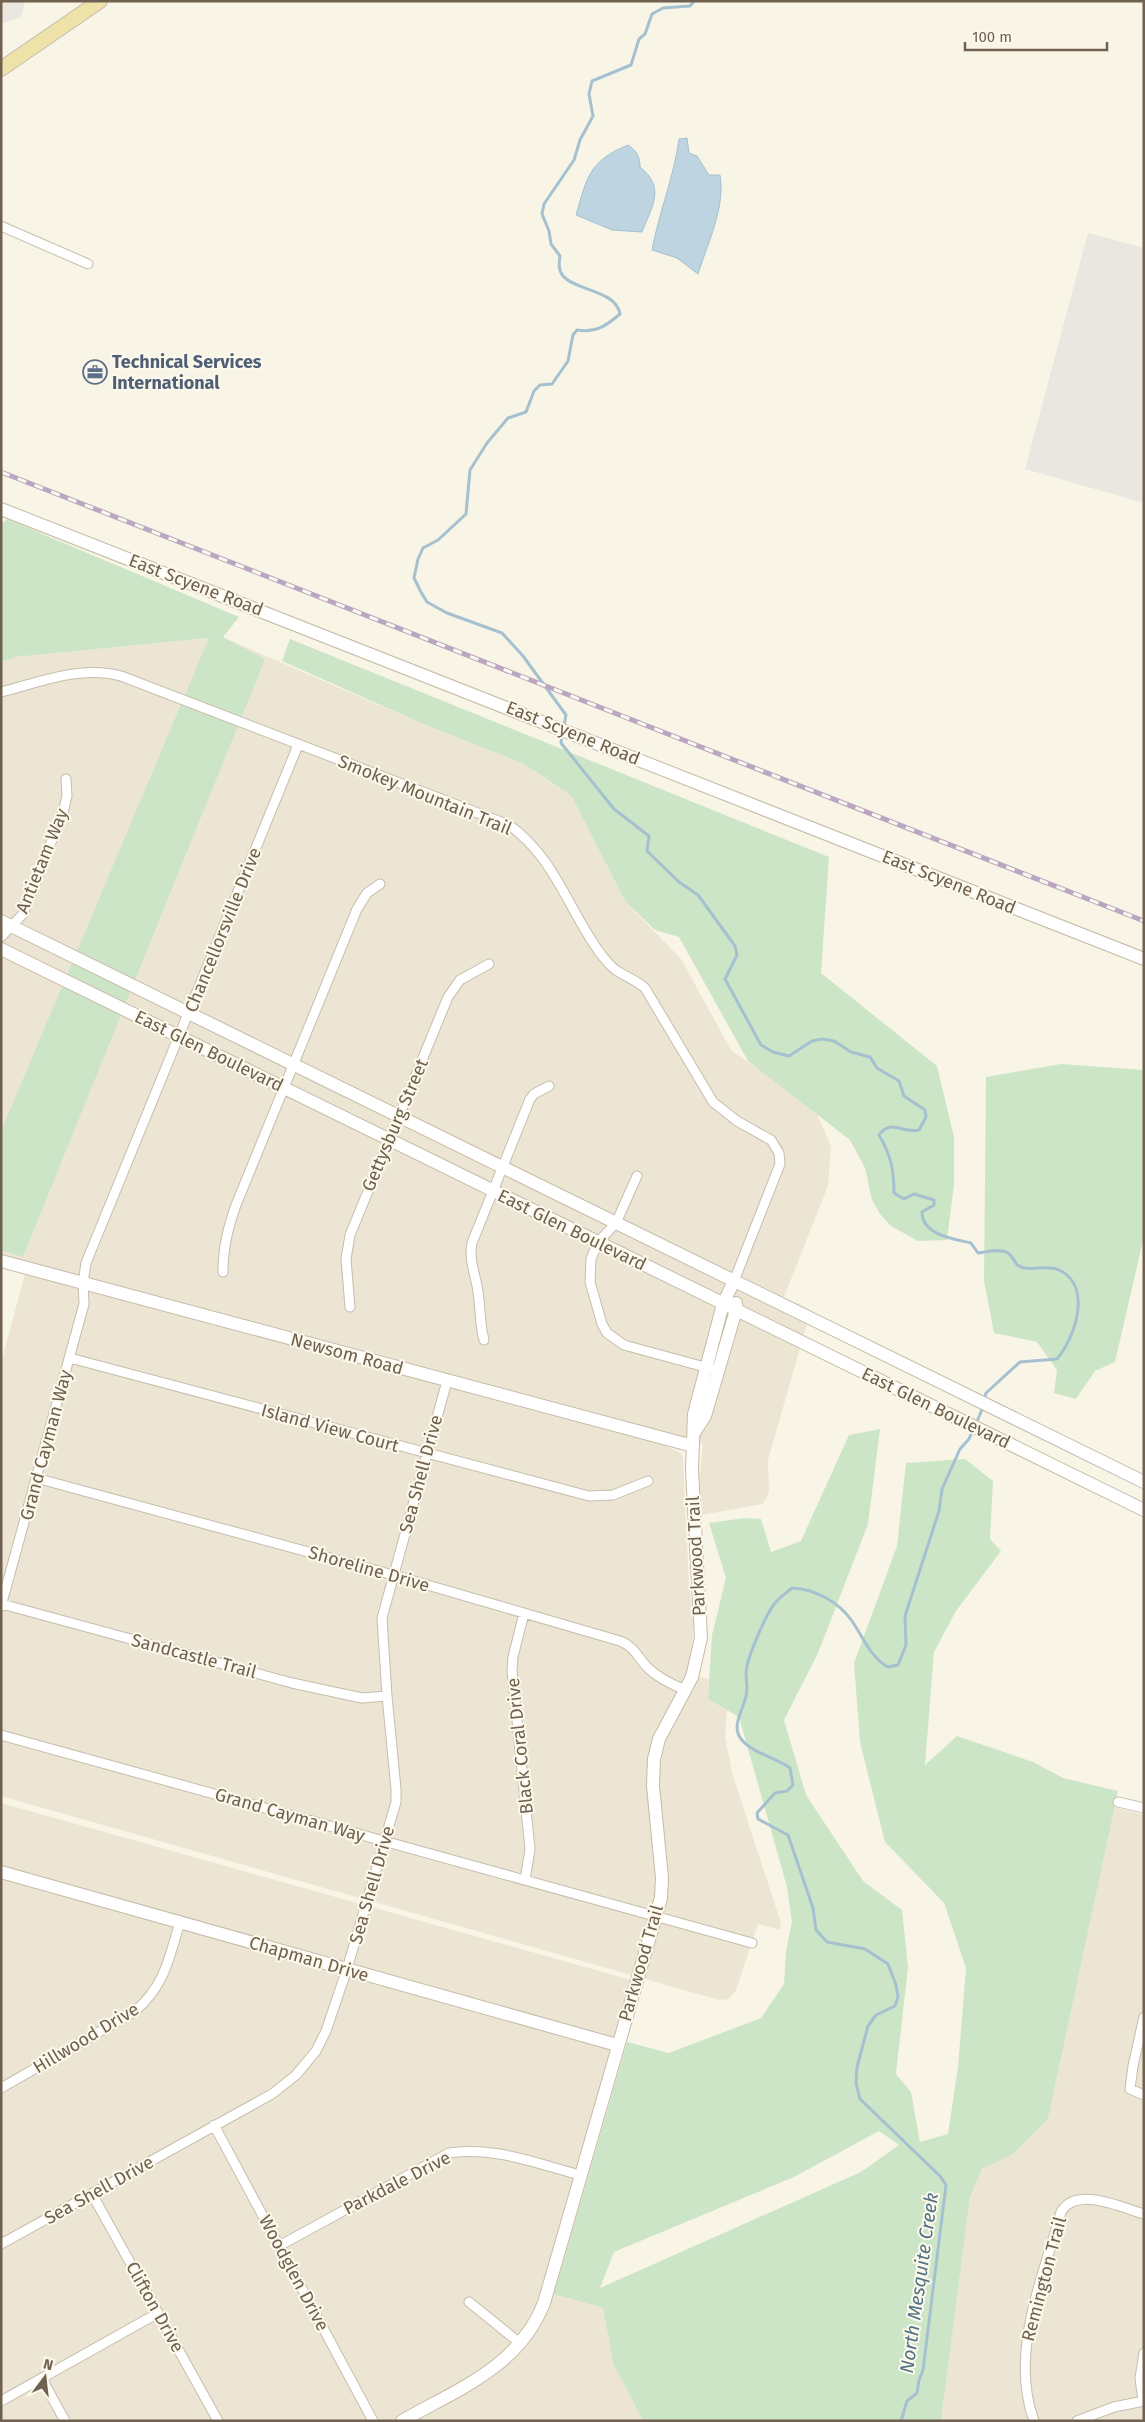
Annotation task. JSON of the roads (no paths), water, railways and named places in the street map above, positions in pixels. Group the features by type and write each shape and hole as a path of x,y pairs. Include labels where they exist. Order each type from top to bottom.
{"main road":[{"path":"1,69 100,1"}],"street":[{"path":"1,226 88,264"},
{"name":"East Scyene Road","path":"1,509 1144,959"},
{"name":"Smokey Mountain Trail","path":"1,692 75,673 106,672 509,825 535,846 600,953 618,972 636,979 645,988 713,1102 737,1120 771,1140 779,1153 780,1164 734,1281"},
{"name":"Chancellorsville Drive","path":"83,1283 86,1263 93,1243 180,1036 298,745"},
{"name":"Antietam Way","path":"1,937 7,924 23,914 64,809 68,796 66,779"},
{"path":"223,1272 223,1250 226,1232 284,1088 357,909 367,893 380,884"},
{"name":"East Glen Boulevard","path":"7,924 1144,1482"},
{"name":"East Glen Boulevard","path":"1,949 1144,1510"},
{"name":"Gettysburg Street","path":"350,1307 346,1248 389,1140 448,996 460,980 489,964"},
{"path":"484,1340 479,1315 478,1286 471,1265 472,1243 504,1168 530,1099 534,1094 549,1086"},
{"path":"637,1176 616,1223 598,1242 591,1259 588,1275 602,1324 607,1333 624,1345 712,1369"},
{"name":"Newsom Road","path":"1,1261 693,1446"},
{"name":"Parkwood Trail","path":"712,1369 723,1304 734,1281"},
{"name":"Parkwood Trail","path":"402,2421 485,2374 513,2352 521,2344 537,2319 544,2303 661,1898 662,1878 653,1786 654,1759 660,1739 686,1690 696,1666 701,1638 697,1586 693,1446 694,1414 736,1310 734,1281"},
{"name":"Grand Cayman Way","path":"2,1605 84,1304 83,1283"},
{"name":"Island View Court","path":"70,1358 589,1496 613,1495 648,1481"},
{"name":"Sea Shell Drive","path":"1,2244 272,2094 296,2075 316,2051 326,2031 347,1969 396,1802 382,1623 393,1575 447,1381"},
{"name":"Shoreline Drive","path":"36,1478 393,1575 627,1643 650,1670 686,1690"},
{"name":"Sandcastle Trail","path":"2,1605 292,1683 362,1698 387,1696"},
{"name":"Black Coral Drive","path":"524,1613 513,1657 512,1671 530,1849 525,1880"},
{"name":"Grand Cayman Way","path":"1,1735 752,1943"},
{"path":"1118,1802 1144,1808"},
{"name":"Chapman Drive","path":"1,1872 617,2045"},
{"name":"Hillwood Drive","path":"1,2088 119,2020 146,2001 156,1990 165,1971 180,1922"},
{"path":"1144,2017 1130,2089 1144,2095"},
{"name":"Woodglen Drive","path":"214,2126 373,2421"},
{"name":"Parkdale Drive","path":"279,2246 449,2153 476,2150 497,2153 580,2175"},
{"name":"Clifton Drive","path":"92,2194 218,2421"},
{"name":"Remington Trail","path":"1034,2421 1029,2408 1024,2356 1028,2333 1061,2212 1072,2201 1084,2198 1144,2214"},
{"path":"469,2302 521,2344"},
{"path":"1,2401 158,2313"},
{"path":"1077,2421 1114,2407 1143,2401 1140,2378 1144,2353"},
{"path":"42,2379 65,2421"}],"water":[{"path":"687,138 689,153 697,156 709,175 720,175 721,187 715,225 698,274 677,258 652,250 674,167 679,139"},
{"path":"628,145 637,154 640,167 653,182 655,190 653,206 642,232 612,230 576,215 587,180 597,164 605,157"}],"waterway":[{"name":"North Mesquite Creek","path":"564,726 566,715 523,656 502,633 447,613 427,602 414,578 418,559 423,548 438,540 466,514 470,470 487,443 508,418 526,412 534,391 540,385 552,384 568,361 573,335 577,330 584,331 600,328 620,314 617,306 604,295 577,285 561,274 559,266 560,256 551,244 549,231 542,214 544,204 574,160 580,140 593,116 589,94 592,81 631,65 639,39 645,34 652,14 663,8 690,6 694,1"},
{"name":"North Mesquite Creek","path":"562,735 561,743 614,809 649,836 647,851 679,882 698,895 735,946 737,955 725,979 761,1045 773,1052 789,1056 812,1041 822,1039 834,1041 851,1052 870,1057 877,1068 899,1081 904,1096 925,1110 926,1117 919,1130 913,1131 893,1127 884,1130 879,1135 891,1163 894,1193 904,1199 914,1194 934,1200 934,1205 922,1212 923,1220 927,1226 940,1235 971,1243 978,1253 993,1251 1008,1253 1016,1264 1024,1268 1059,1270 1069,1278 1076,1288 1078,1313 1075,1326 1064,1350 1057,1359 1020,1362 986,1393 984,1401"},
{"name":"North Mesquite Creek","path":"976,1424 983,1407"},
{"name":"North Mesquite Creek","path":"901,2421 907,2401 917,2393 923,2370 946,2185 940,2176 860,2099 856,2083 857,2067 868,2026 876,2015 895,2006 898,1997 896,1985 888,1964 865,1949 827,1942 816,1930 813,1908 788,1835 758,1819 757,1813 775,1793 787,1791 793,1785 790,1768 746,1744 738,1734 737,1723 745,1701 747,1666 755,1643 771,1608 792,1588 818,1594 833,1602 847,1614 868,1647 882,1663 888,1667 898,1665 906,1645 905,1616 939,1511 942,1489 960,1449 969,1439 973,1430"}],"railway":[{"path":"1,472 1144,921"}],"place":[{"name":"Technical Services International","path":"95,372"}]}
